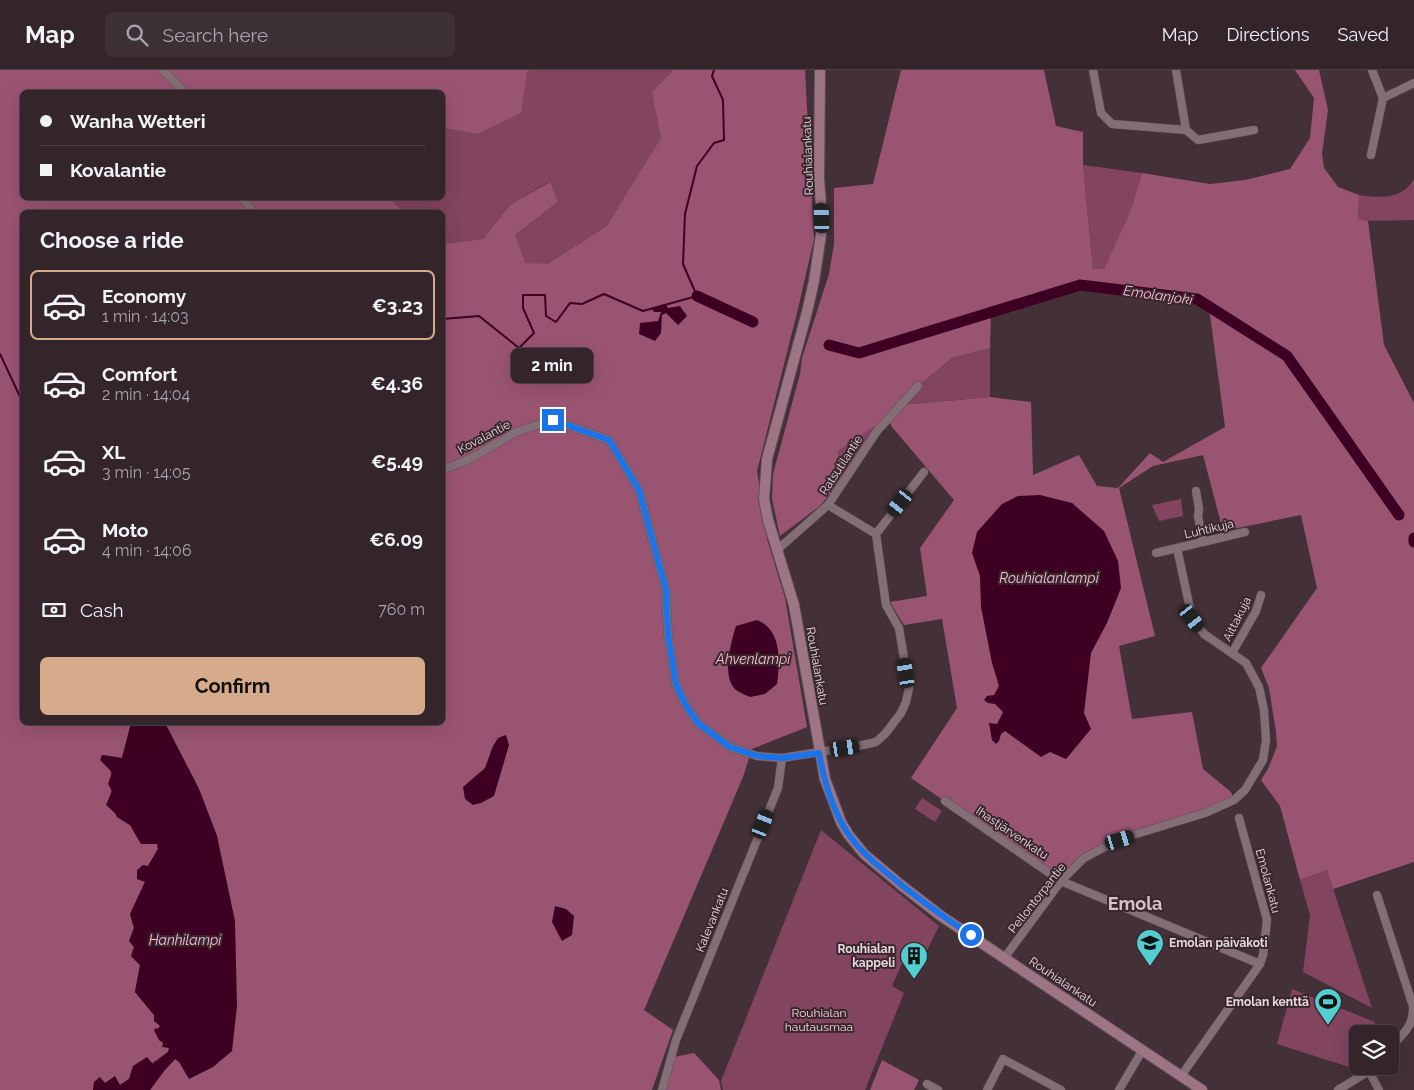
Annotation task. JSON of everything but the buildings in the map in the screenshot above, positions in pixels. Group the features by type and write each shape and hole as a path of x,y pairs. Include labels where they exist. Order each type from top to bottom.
{"street":[{"path":"164,70 182,90"},
{"name":"Rouhialankatu","path":"820,70 819,179 822,218 818,259 807,312 765,471 764,499 768,520 794,605 825,779 841,822 864,854 942,916 1202,1090"},
{"path":"1094,70 1101,114 1112,124 1186,130 1198,140 1254,130"},
{"path":"1176,70 1186,130"},
{"path":"1371,156 1383,98 1372,70"},
{"path":"1383,98 1414,83"},
{"name":"Ratsutilantie","path":"777,550 828,505 877,431 918,386"},
{"name":"Kovalantie","path":"445,469 472,458 516,432 553,420 609,440 639,490 666,590 668,635 676,684 685,704 698,723 730,747 757,756 782,758 876,742 885,734 901,713 909,688 899,628 886,605 876,534"},
{"path":"828,505 876,534 924,472"},
{"path":"1196,491 1203,542"},
{"name":"Luhtikuja","path":"1156,553 1245,532"},
{"name":"Pellontorpantie","path":"1005,957 1061,880 1084,858 1120,840 1205,813 1234,800 1245,790 1263,760 1266,740 1264,710 1259,687 1246,663 1204,634 1192,618 1178,548"},
{"name":"Aittakuja","path":"1232,653 1256,611 1261,595"},
{"name":"Kalevankatu","path":"662,1090 676,1040 778,788 782,758"},
{"name":"Ihastjärvenkatu","path":"946,802 1061,880 1260,964"},
{"name":"Emolankatu","path":"1181,1076 1260,964 1263,955 1267,920 1239,818"},
{"path":"1377,895 1411,988 1414,1018 1399,1038"},
{"path":"1119,1090 1142,1050"},
{"path":"987,1090 1003,1059 1061,1090"},
{"path":"1338,1090 1362,1075"},
{"path":"1374,1075 1380,1090"},
{"path":"927,1084 938,1090"}],"green space":[{"path":"531,70 673,70 652,92 698,278 526,263 515,235 558,202 549,182 511,204 483,239 445,244 445,210 402,210 391,200 445,200 445,128 477,134 527,72"},
{"path":"1083,165 1142,173 1131,209 1104,269 1093,269"},
{"path":"1414,179 1414,220 1368,221 1358,219 1359,195 1382,197 1397,194 1409,186"},
{"path":"990,348 990,397 900,405 918,386 952,358"},
{"path":"892,414 841,480 838,451"},
{"path":"1181,499 1183,516 1159,521 1152,505"},
{"path":"922,798 942,811 935,822 915,809"},
{"name":"Rouhialan hautausmaa","path":"821,830 939,926 920,965 903,961 892,986 904,993 865,1090 723,1090 721,1081"},
{"path":"1327,870 1372,1008 1303,972 1310,915 1300,880"},
{"name":"Emolan kenttä","path":"1292,989 1375,1022 1374,1025 1349,1025 1349,1067 1277,1044"}],"shaded area":[{"path":"0,70 531,70 527,72 521,113 477,134 445,128 445,90 20,90 20,200 391,200 402,210 20,210 20,725 130,725 122,758 103,755 112,780 107,805 117,817 130,825 141,844 157,844 158,849 148,866 145,882 130,914 134,928 129,941 134,947 131,956 140,965 135,992 154,1015 160,1026 156,1032 169,1048 168,1052 120,1085 105,1083 100,1078 94,1082 93,1090 0,1090"},
{"path":"673,70 805,70 814,239 757,471 767,539 785,598 807,727 752,749 743,777 644,1010 673,1030 652,1090 150,1090 175,1059 179,1062 217,836 199,789 166,725 445,725 445,244 483,239 511,204 550,182 558,202 515,235 526,263 548,264 607,226 661,138 652,92"},
{"path":"901,70 1044,70 1056,126 1083,132 1083,165 1093,269 1104,269 1131,209 1142,173 1210,184 1245,180 1290,169 1310,138 1314,98 1295,70 1319,70 1328,110 1322,154 1324,168 1338,187 1359,195 1358,219 1368,221 1384,345 1414,403 1414,862 1333,889 1327,870 1300,880 1280,806 1261,780 1268,769 1277,746 1269,688 1261,668 1317,588 1301,515 1223,531 1203,455 1153,466 1119,488 1155,636 1119,646 1132,719 1192,712 1203,769 1231,792 1234,800 1120,839 1084,858 1061,881 911,778 957,708 942,619 904,625 890,602 927,596 920,548 954,500 892,427 888,419 890,416 838,451 841,480 820,506 780,536 772,499 773,474 800,374 802,358 829,274 834,244 834,188 873,184","holes":["1080,285 1196,299 1210,315 1225,427 1163,462 1150,453 1118,488 1097,486 1079,455 1033,475 1031,402 990,397 901,405 918,386 952,358 990,348 991,313"]},
{"path":"694,1053 719,1080 721,1090 666,1090 674,1057"},
{"path":"882,1060 919,1080 914,1090 870,1090"}],"water":[{"path":"666,305 668,308 680,306 687,316 678,325 666,313 662,315 661,333 655,341 639,334 640,323 658,321 661,312 654,312 652,309"},
{"name":"Rouhialanlampi","path":"1040,495 1072,503 1104,531 1118,561 1121,588 1107,623 1091,653 1084,713 1091,729 1066,759 1050,752 1041,757 1005,731 1001,734 996,744 992,740 989,723 997,724 1003,712 995,704 984,700 987,696 994,695 999,686 992,663 981,607 980,576 972,553 977,532 1002,504 1018,496"},
{"name":"Ahvenlampi","path":"757,620 771,631 775,639 779,656 778,675 777,684 765,694 750,697 736,690 731,684 728,659 736,626"},
{"name":"Hanhilampi","path":"130,725 166,725 199,789 217,836 235,921 237,1006 232,1051 213,1067 189,1079 179,1062 175,1059 150,1090 93,1090 94,1082 100,1077 105,1083 115,1076 120,1085 129,1079 133,1066 147,1057 153,1064 168,1052 169,1048 162,1047 163,1043 159,1040 154,1030 160,1026 154,1021 154,1015 135,992 140,965 131,956 134,947 129,941 134,928 130,914 145,882 137,879 137,870 143,865 148,866 158,849 157,844 141,844 130,825 117,817 106,805 112,791 108,784 112,772 100,760 102,755 122,758"},
{"path":"506,735 509,745 494,796 473,805 465,799 463,787 485,768 498,738"},
{"path":"555,906 566,909 574,916 572,935 562,941 552,922"}],"waterway":[{"path":"445,319 479,316 519,348 534,333 523,308 523,295 545,295 546,316 556,322 570,303 582,304 604,294 643,311 697,296 683,264 685,214 697,166 714,143 724,140 723,100 712,76 714,70"},
{"name":"Emolanjoki","path":"829,345 859,353 1080,285 1197,299 1287,356 1399,515"},
{"path":"697,296 753,322"},
{"path":"0,354 20,397"}],"place":[{"name":"Emolan päiväkoti","path":"1150,967"},
{"name":"Rouhialan kappeli","path":"914,980"},
{"name":"Emolan kenttä","path":"1328,1026"}],"district":[{"name":"Emola","path":"1135,904"}],"route":[{"path":"553,420 609,440 639,490 666,590 668,635 676,684 685,704 698,723 730,747 757,756 782,758 819,753 825,779 835,808 841,822 856,845 901,885 971,935"}]}
